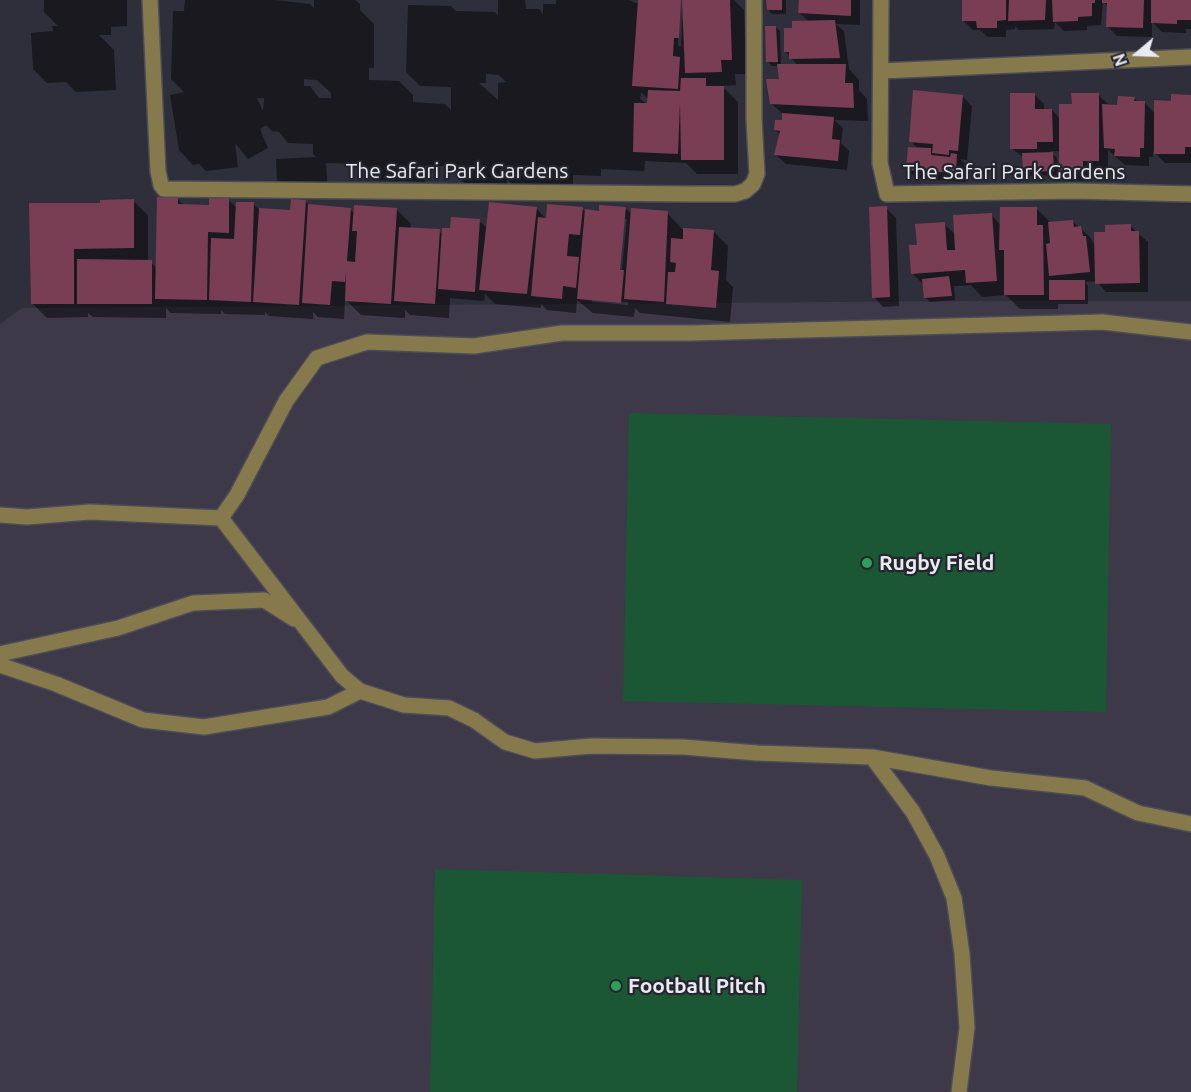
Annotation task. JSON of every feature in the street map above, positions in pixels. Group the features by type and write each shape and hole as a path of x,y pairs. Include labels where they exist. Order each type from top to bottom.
{"street":[{"name":"The Safari Park Gardens","path":"150,0 158,171 164,189 713,194 745,191 753,184 757,174 754,119 754,0"},
{"name":"The Safari Park Gardens","path":"881,0 880,163 887,194 1074,191 1191,194"},
{"path":"880,71 1191,57"},
{"path":"221,518 245,481 286,401 317,358 367,342 474,346 562,333 691,333 1102,322 1191,332"},
{"path":"0,515 27,517 90,513 221,518 307,627 342,676 360,691 404,705 449,708 474,720 505,742 535,751 591,746 683,747 872,758 991,778 1085,788 1138,813 1191,824"},
{"path":"0,654 118,628 202,602 264,600 307,627"},
{"path":"0,665 56,684 143,720 204,727 328,707 360,691"},
{"path":"872,758 913,812 937,856 954,898 962,954 967,1028 959,1092"}],"shaded area":[{"path":"1191,301 1191,1092 0,1092 0,324 22,308"}],"green space":[{"name":"Rugby Field","path":"629,413 1111,424 1106,712 623,701"},
{"name":"Football Pitch","path":"435,869 802,880 797,1092 430,1092"}],"building":[{"path":"638,0 681,0 679,38 674,38 673,56 680,57 678,89 632,86"},
{"path":"682,0 730,0 732,60 721,60 722,72 685,73"},
{"path":"766,0 782,0 782,10 767,10"},
{"path":"799,0 851,0 851,16 798,13"},
{"path":"962,0 1006,0 1006,20 997,21 997,28 977,28 976,21 962,21"},
{"path":"1009,0 1046,0 1045,20 1008,21"},
{"path":"1052,0 1095,0 1095,3 1092,3 1092,16 1078,17 1078,21 1053,22"},
{"path":"1102,0 1144,0 1143,28 1106,27 1107,3 1102,3"},
{"path":"1151,0 1191,0 1191,20 1177,20 1177,24 1151,23"},
{"path":"835,20 840,58 789,59 789,52 784,52 784,28 792,28 792,21"},
{"path":"765,26 776,26 778,62 766,62"},
{"path":"777,64 846,64 845,83 853,83 854,108 770,104 766,79 779,79"},
{"path":"681,78 706,78 706,86 724,86 724,160 681,160 680,102 678,154 633,152 634,103 647,103 648,90 680,91"},
{"path":"913,90 963,95 958,151 949,150 949,155 932,153 933,144 909,142"},
{"path":"1010,93 1035,93 1035,109 1052,109 1053,142 1037,142 1037,149 1010,149"},
{"path":"1071,93 1099,93 1099,161 1083,161 1083,171 1059,172 1059,104 1072,104"},
{"path":"1171,94 1191,95 1191,147 1185,147 1185,154 1154,154 1154,100 1171,101"},
{"path":"1118,96 1135,97 1134,101 1145,101 1144,148 1140,148 1140,157 1114,156 1115,149 1104,148 1102,104 1117,105"},
{"path":"782,113 834,117 832,139 840,140 838,161 774,155 780,131 774,130 775,120 782,120"},
{"path":"908,147 931,148 931,155 950,157 951,153 957,154 956,173 906,170"},
{"path":"1053,152 1054,171 1023,172 1022,153"},
{"path":"157,197 178,198 178,204 209,205 209,198 229,198 229,233 208,232 207,300 155,299"},
{"path":"134,199 134,248 74,249 74,304 31,304 29,203 100,203 100,200"},
{"path":"291,199 306,200 299,305 253,302 259,208 290,210"},
{"path":"236,202 254,202 251,302 209,300 211,238 234,239"},
{"path":"489,202 537,207 527,294 479,290"},
{"path":"308,204 351,208 347,261 355,262 357,231 352,231 354,205 397,208 391,304 345,301 346,271 345,282 332,281 330,305 302,303"},
{"path":"547,204 583,207 580,235 569,234 567,256 579,257 576,288 563,286 562,299 531,296 538,217 546,218"},
{"path":"599,205 626,207 620,270 624,270 621,303 577,299 585,209 599,211"},
{"path":"887,206 890,297 872,298 869,207"},
{"path":"1000,207 1037,207 1037,225 1043,225 1044,295 1004,295 1004,250 999,250"},
{"path":"631,208 668,211 664,302 624,299"},
{"path":"992,213 997,281 966,283 965,270 911,274 909,245 917,245 915,224 945,222 947,250 955,250 953,215"},
{"path":"451,217 480,219 475,292 438,289 442,228 450,228"},
{"path":"1073,220 1074,227 1081,226 1083,236 1086,236 1090,272 1049,276 1046,244 1050,243 1048,222"},
{"path":"1131,224 1131,231 1139,231 1140,283 1095,284 1094,232 1105,232 1105,225"},
{"path":"399,227 440,229 435,304 394,301"},
{"path":"683,228 714,230 711,270 719,271 716,308 666,304 668,272 675,272 676,263 670,262 671,238 683,239"},
{"path":"77,259 152,260 152,304 77,304"},
{"path":"949,276 952,296 924,298 922,279"},
{"path":"1049,280 1085,280 1085,300 1049,300"}],"place":[{"name":"Rugby Field","path":"867,563"},
{"name":"Football Pitch","path":"616,986"}]}
